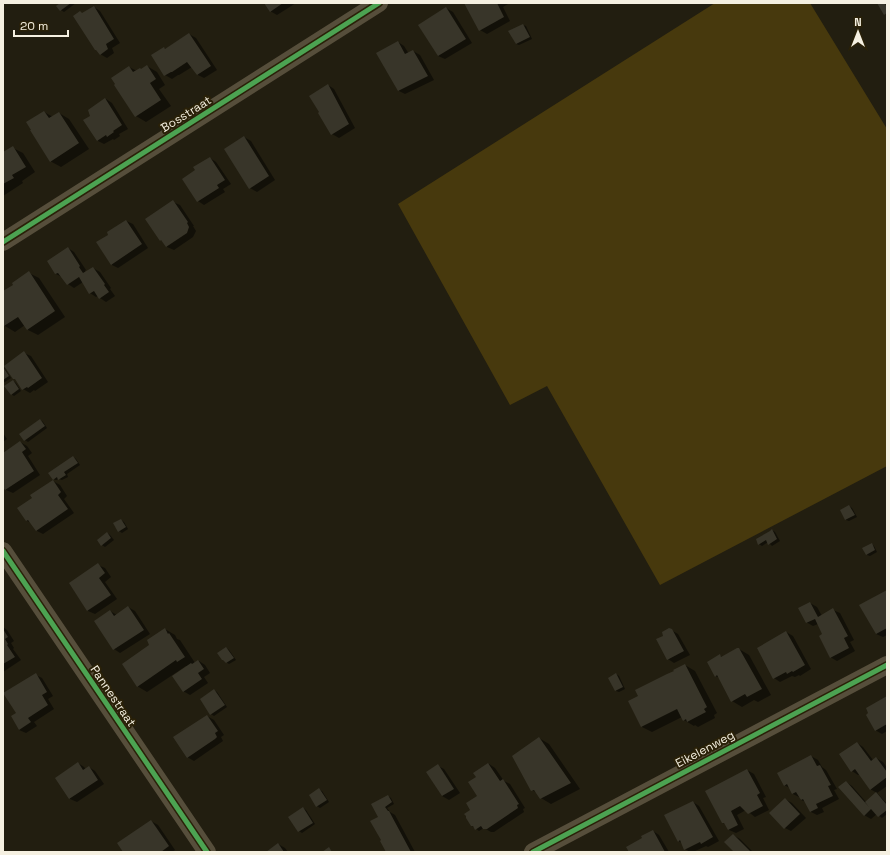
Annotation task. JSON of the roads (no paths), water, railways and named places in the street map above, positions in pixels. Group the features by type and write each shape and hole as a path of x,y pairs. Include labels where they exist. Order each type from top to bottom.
{"street":[{"name":"Bosstraat","path":"3,242 379,3"},
{"name":"Pannestraat","path":"3,550 207,852"},
{"name":"Eikelenweg","path":"533,852 887,665"}]}
